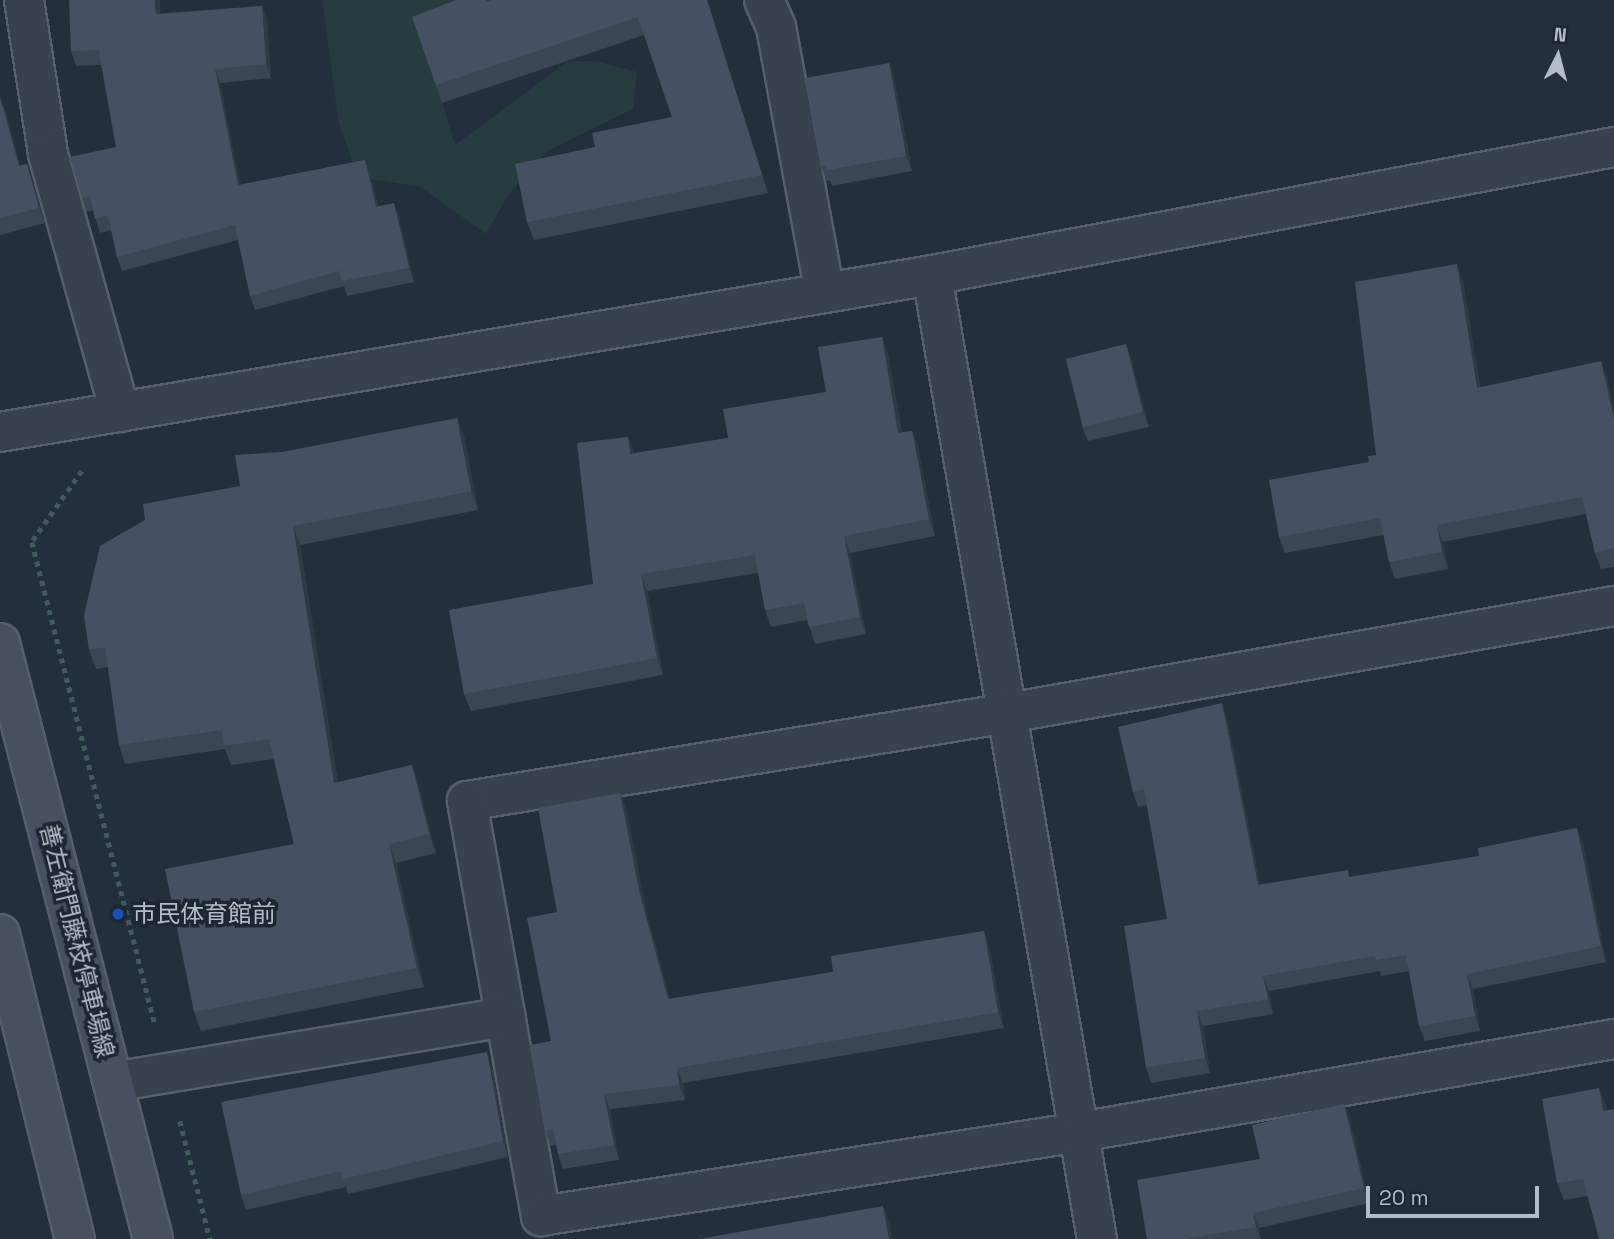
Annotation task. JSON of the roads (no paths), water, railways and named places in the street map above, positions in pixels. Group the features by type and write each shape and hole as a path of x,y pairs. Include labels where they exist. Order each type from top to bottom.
{"main road":[{"name":"善左衛門藤枝停車場線","path":"0,643 153,1239"},
{"path":"0,934 9,1011 75,1239"}],"street":[{"path":"24,0 48,154 120,412"},
{"path":"764,0 776,27 825,293"},
{"path":"0,432 932,275 1614,147"},
{"path":"932,275 1097,1239"},
{"path":"1614,606 1008,713 467,801 541,1216 1080,1132 1614,1039"},
{"path":"113,1082 506,1017"}],"place":[{"name":"市民体育館前","path":"118,914"}]}
